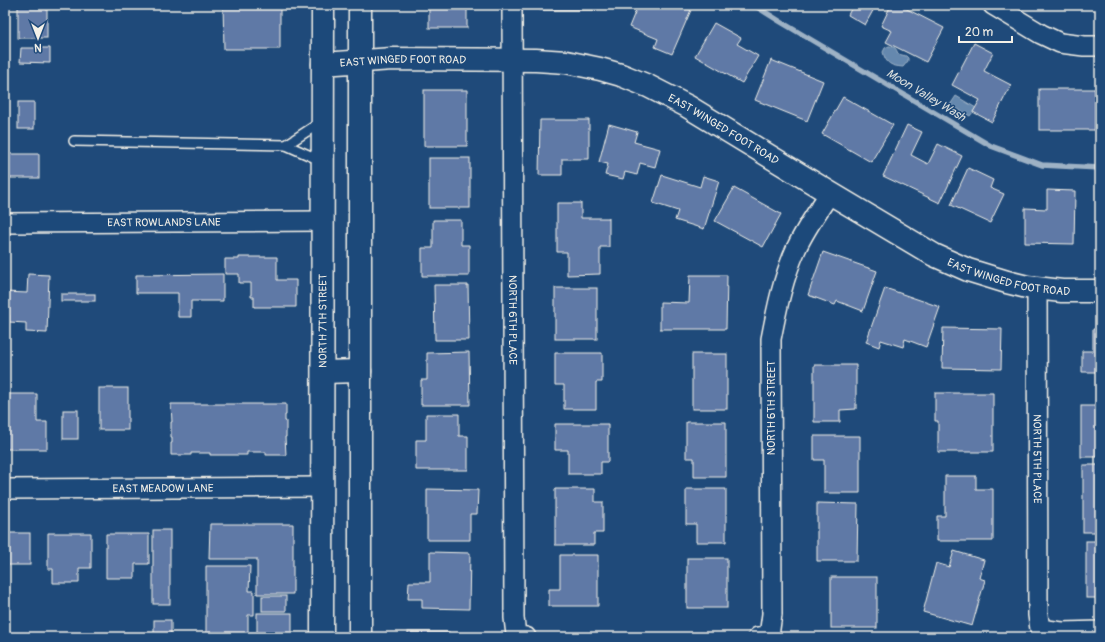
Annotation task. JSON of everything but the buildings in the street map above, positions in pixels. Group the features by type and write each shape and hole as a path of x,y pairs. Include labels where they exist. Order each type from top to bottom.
{"main road":[{"name":"NORTH 7TH STREET","path":"322,637 323,5"},
{"path":"360,5 360,637"},
{"name":"EAST WINGED FOOT ROAD","path":"323,64 392,59 512,59 573,64 607,71 648,86 693,110 934,255 968,270 1007,282 1062,291 1100,291"},
{"path":"323,372 360,371"}],"street":[{"name":"NORTH 6TH PLACE","path":"512,5 514,618 521,636"},
{"path":"993,5 1060,44 1100,46"},
{"name":"NORTH 6TH STREET","path":"764,637 772,614 771,339 777,306 785,277 796,249 811,220 830,193"},
{"name":"EAST ROWLANDS LANE","path":"5,223 322,221"},
{"name":"NORTH 5TH PLACE","path":"1037,288 1038,614 1040,629 1062,632 1100,631"},
{"name":"EAST MEADOW LANE","path":"5,490 322,487"}],"lane":[{"path":"286,145 322,121"},
{"path":"74,142 286,145 322,161"}],"water":[{"path":"889,46 895,48 898,54 908,58 908,61 903,67 895,66 887,62 883,52 885,48"},
{"path":"956,96 976,108 970,116 950,105"}],"waterway":[{"name":"Moon Valley Wash","path":"754,5 991,146 1042,165 1100,168"}]}
